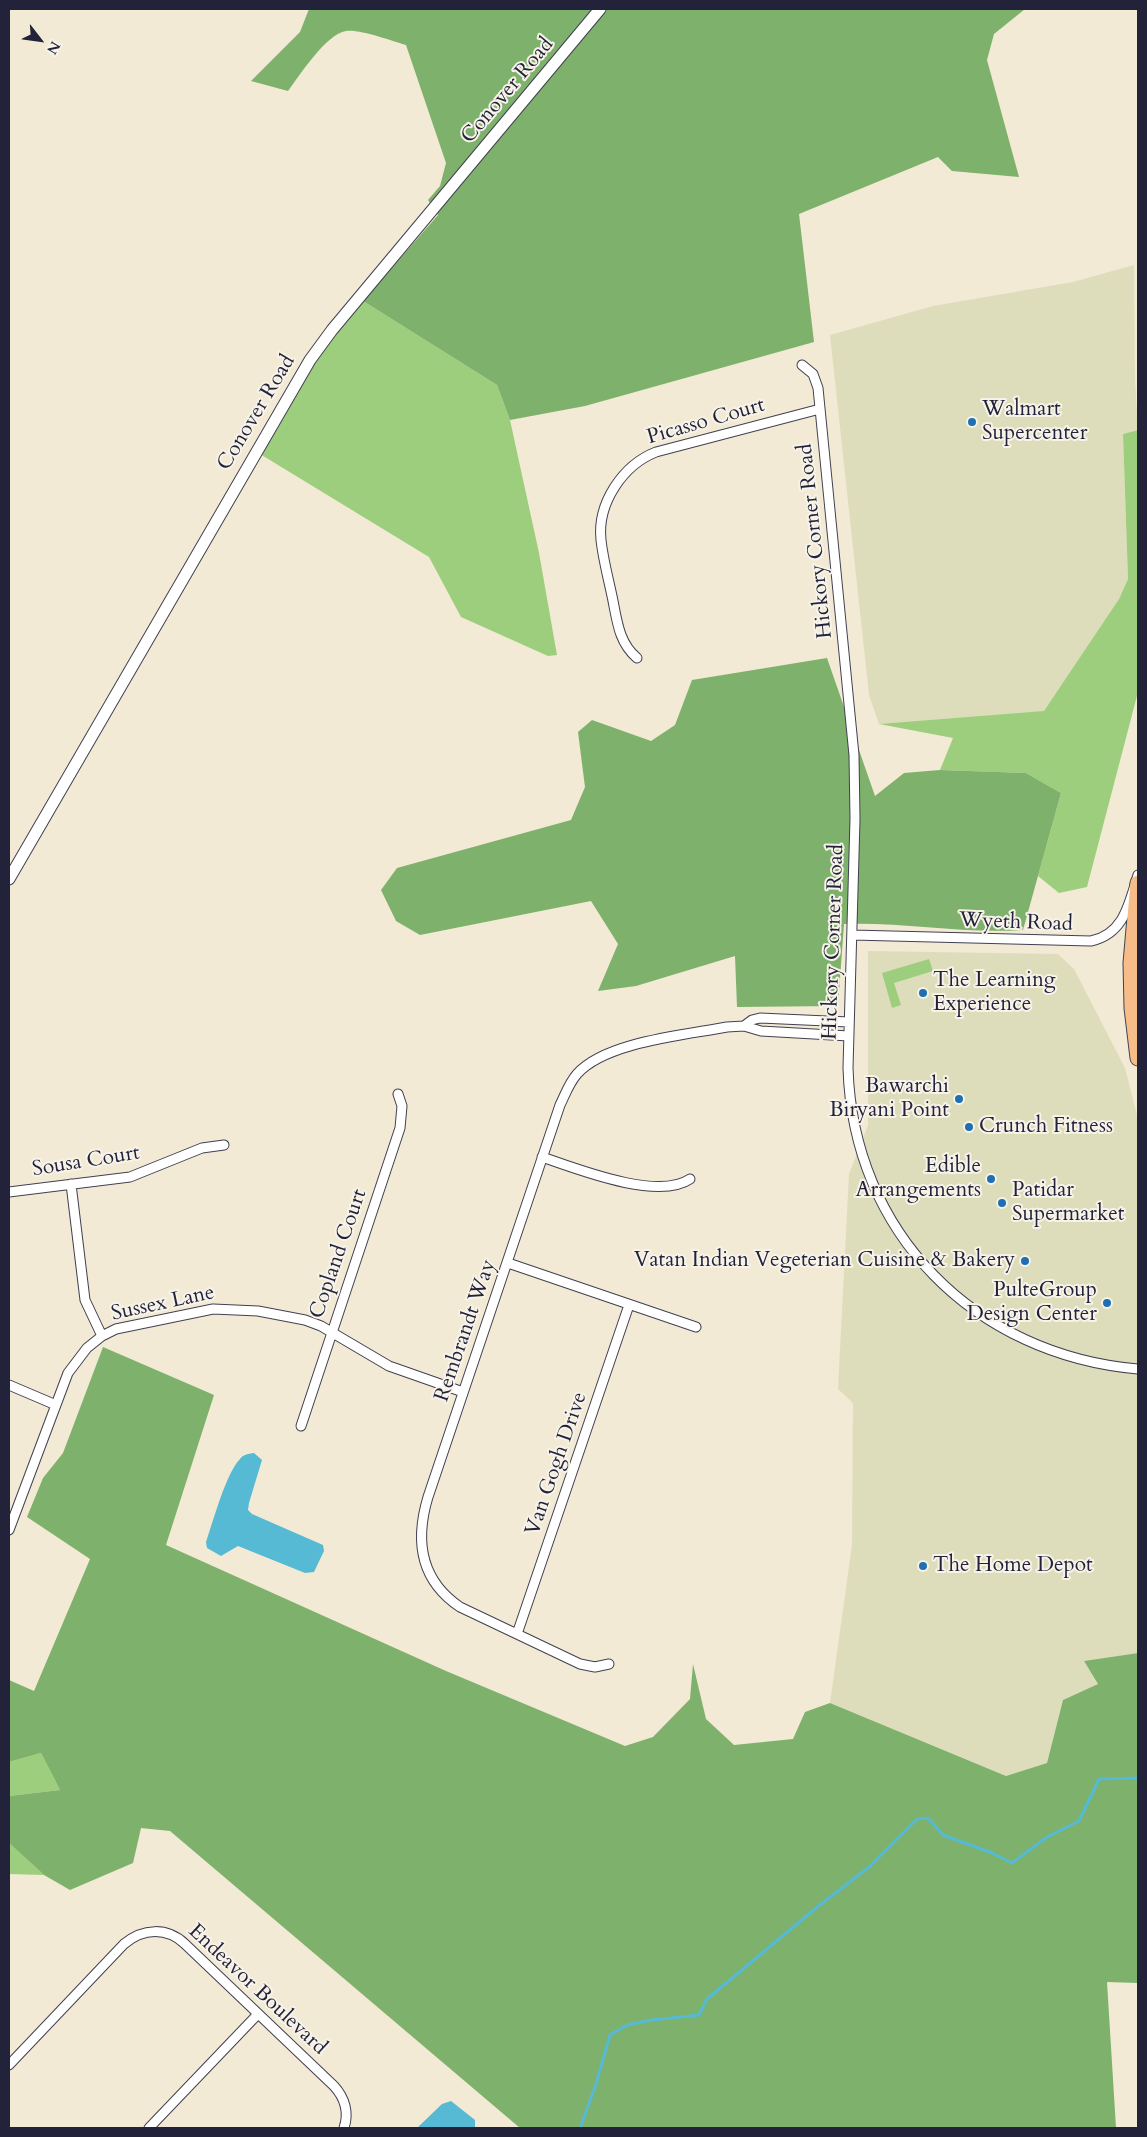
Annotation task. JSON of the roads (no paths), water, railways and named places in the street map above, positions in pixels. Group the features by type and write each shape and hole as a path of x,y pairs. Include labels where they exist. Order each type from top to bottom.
{"main road":[{"path":"1138,884 1131,963 1132,1008 1138,1058"}],"street":[{"name":"Conover Road","path":"9,879 310,360 332,330 600,9"},
{"name":"Hickory Corner Road","path":"802,365 813,374 818,388 854,755 855,819 849,1083 851,1108 863,1159 898,1232 918,1259 950,1292 990,1321 1023,1339 1063,1355 1092,1363 1138,1369"},
{"name":"Picasso Court","path":"637,658 628,650 620,635 601,539 604,511 615,486 632,466 656,452 820,409"},
{"name":"Wyeth Road","path":"852,935 1091,942 1109,934 1119,925 1126,914 1138,875"},
{"name":"Rembrandt Way","path":"609,1664 595,1667 587,1666 470,1612 451,1600 435,1583 422,1552 420,1539 422,1517 560,1105 578,1074 598,1058 613,1051 662,1040 744,1026 752,1020 760,1018 849,1022"},
{"name":"Rembrandt Way","path":"744,1026 761,1032 849,1036"},
{"name":"Copland Court","path":"301,1426 400,1128 402,1106 398,1094"},
{"name":"Sousa Court","path":"9,1192 130,1177 202,1148 224,1144"},
{"path":"542,1158 604,1177 637,1183 673,1186 690,1179"},
{"path":"71,1184 85,1300 102,1336"},
{"path":"508,1263 696,1327"},
{"name":"Van Gogh Drive","path":"517,1634 629,1305"},
{"name":"Sussex Lane","path":"9,1530 71,1368 87,1348 102,1336 124,1327 222,1308 258,1311 304,1320 332,1330 389,1366 463,1392"},
{"path":"9,1385 56,1405"},
{"name":"Endeavor Boulevard","path":"9,2065 124,1944 134,1937 148,1932 163,1932 179,1938 338,2090 346,2111 344,2128"},
{"path":"149,2128 258,2014"}],"water":[{"path":"254,1453 262,1460 248,1510 252,1514 323,1545 324,1551 314,1572 305,1573 238,1546 221,1556 207,1548 206,1542 220,1498 230,1475 242,1457"},
{"path":"451,2101 475,2120 475,2128 417,2128 442,2104"}],"waterway":[{"path":"580,2128 596,2084 610,2035 627,2025 652,2020 699,2015 707,1999 816,1908 869,1867 917,1819 928,1818 943,1835 992,1853 1012,1863 1047,1837 1079,1821 1099,1779 1138,1778"}],"place":[{"name":"Walmart Supercenter","path":"972,422"},
{"name":"The Learning Experience","path":"923,993"},
{"name":"Bawarchi Biryani Point","path":"959,1099"},
{"name":"Crunch Fitness","path":"969,1127"},
{"name":"Edible Arrangements","path":"991,1179"},
{"name":"Patidar Supermarket","path":"1002,1203"},
{"name":"Vatan Indian Vegeterian Cuisine & Bakery","path":"1025,1261"},
{"name":"PulteGroup Design Center","path":"1107,1303"},
{"name":"The Home Depot","path":"923,1566"}]}
